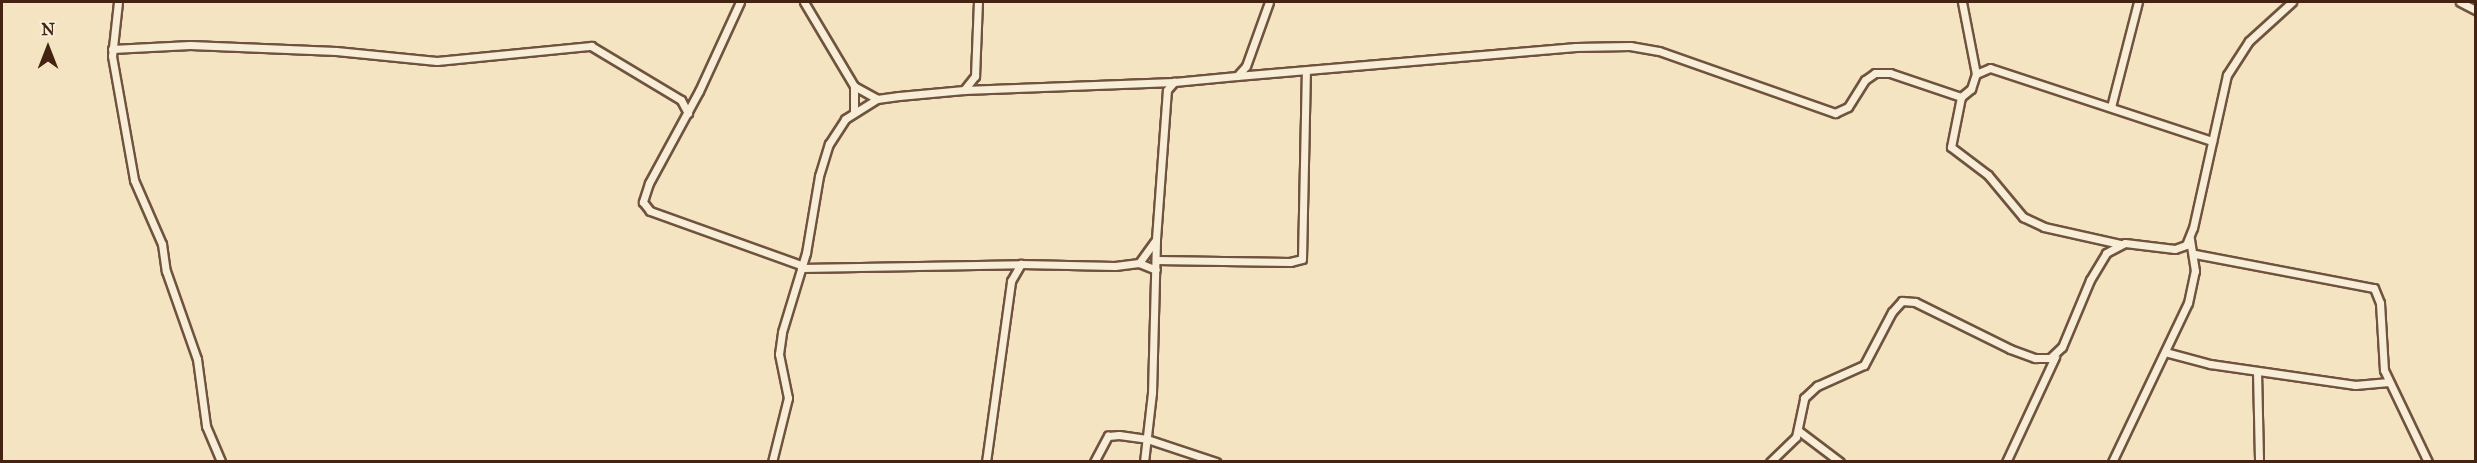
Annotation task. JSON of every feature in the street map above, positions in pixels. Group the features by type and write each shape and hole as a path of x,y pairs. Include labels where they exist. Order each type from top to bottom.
{"street":[{"path":"118,2 112,49 134,180 162,244 166,271 197,359 206,426 221,462"},
{"path":"740,2 688,113 649,183 645,207 801,267 1002,264 1115,266 1139,263 1156,270"},
{"path":"804,2 854,86 877,99"},
{"path":"964,90 975,76 978,2"},
{"path":"1237,76 1246,66 1269,2"},
{"path":"1962,2 1976,74 1971,89 1961,97 1950,138 1951,147 1988,175 2022,217 2044,228 2120,244 2175,249 2190,238"},
{"path":"2111,107 2138,2"},
{"path":"2112,462 2193,288 2195,254 2190,238 2233,62 2249,40 2292,2"},
{"path":"2460,2 2475,10"},
{"path":"112,49 190,45 336,51 437,61 591,46 681,100 688,113"},
{"path":"772,462 788,398 779,354 782,332 801,267 829,144 854,111 877,99 964,90 1174,82 1306,73 1576,47 1630,46 1679,58 1835,113 1848,108 1869,77 1883,72 1961,97"},
{"path":"1976,74 1984,68 1998,69 2212,141"},
{"path":"1156,260 1290,262 1302,259 1306,73"},
{"path":"1144,462 1164,107 1174,82"},
{"path":"854,86 854,111"},
{"path":"1139,263 1156,239"},
{"path":"2006,462 2098,262 2120,244"},
{"path":"2195,254 2360,282 2374,288 2380,303 2382,355 2389,382 2428,462"},
{"path":"1002,264 1013,275"},
{"path":"986,462 1013,275 1022,264"},
{"path":"1770,462 1792,445 1799,431 1800,405 1804,398 1816,386 1864,365 1892,312 1902,301 1915,302 2035,358 2055,357"},
{"path":"2165,352 2258,371 2355,385 2389,382"},
{"path":"2258,371 2259,462"},
{"path":"1799,431 1840,462"},
{"path":"1094,462 1108,436 1147,439 1216,462"}]}
